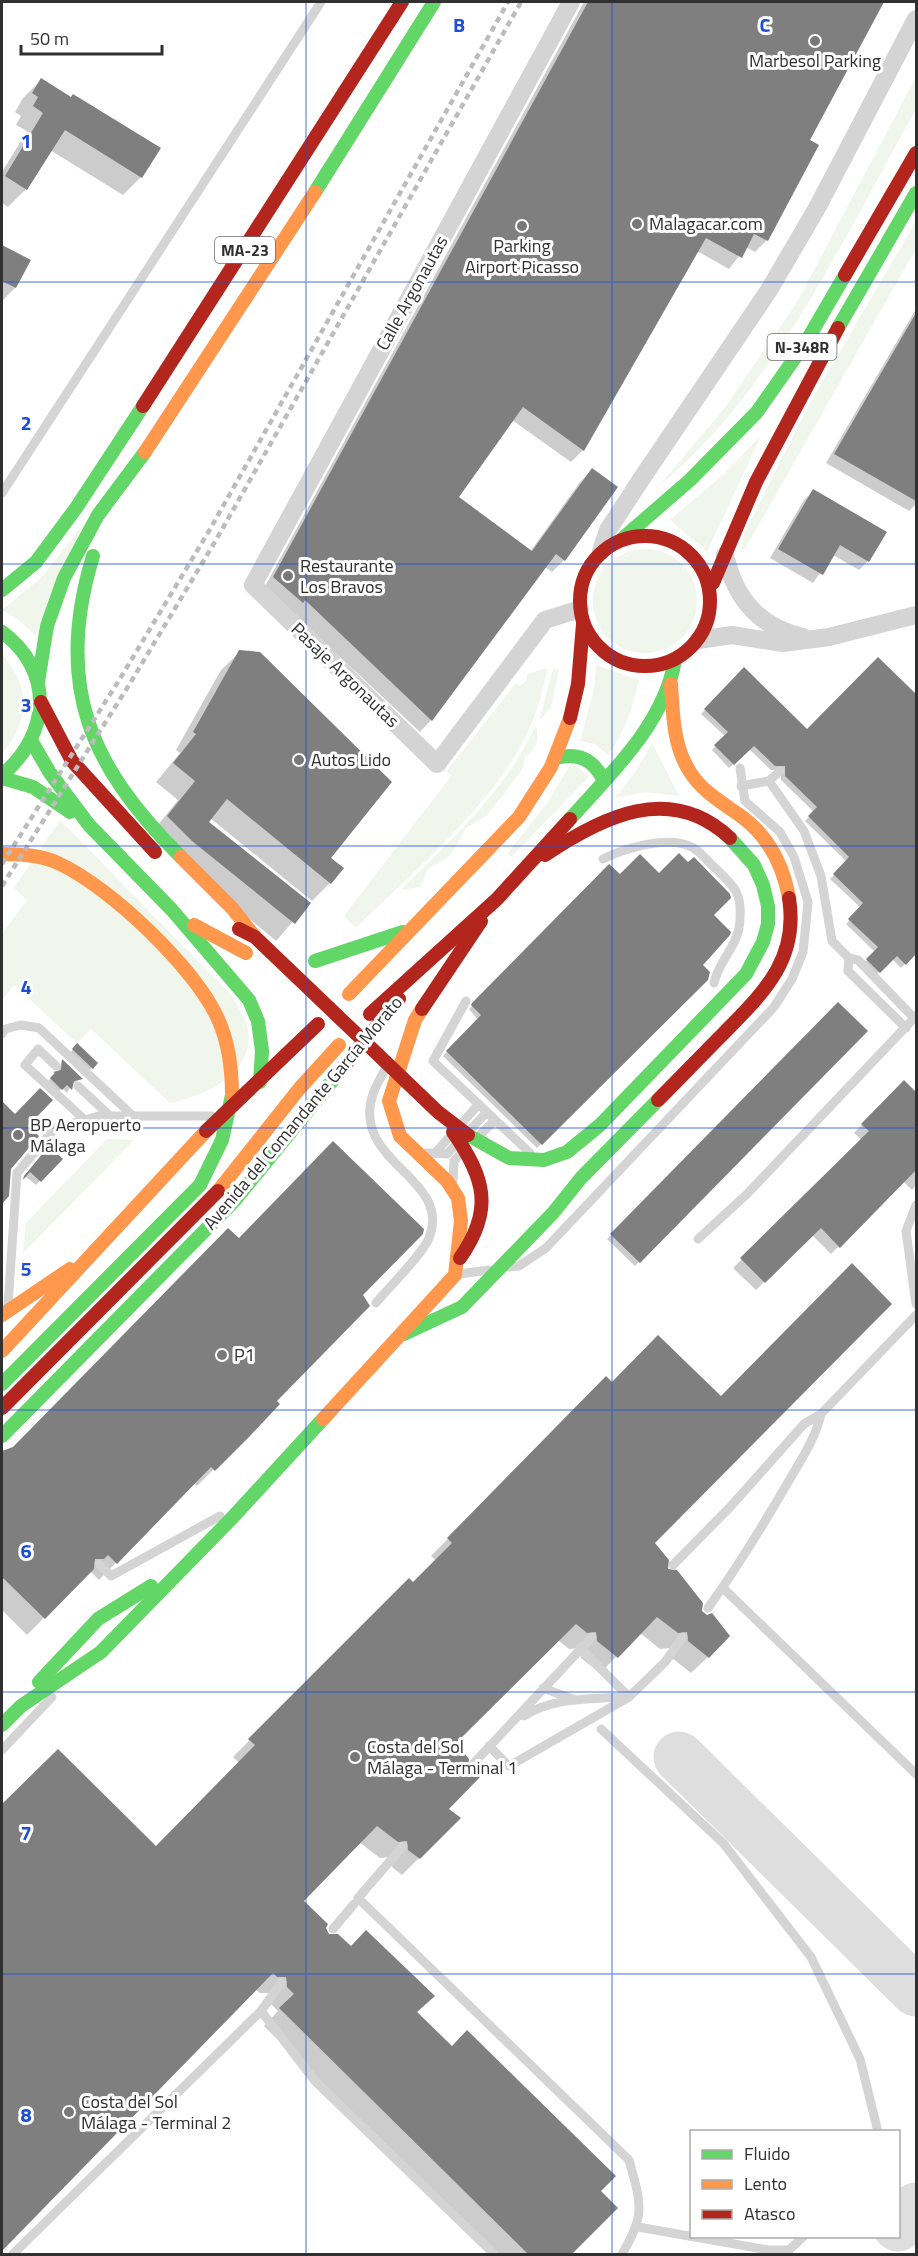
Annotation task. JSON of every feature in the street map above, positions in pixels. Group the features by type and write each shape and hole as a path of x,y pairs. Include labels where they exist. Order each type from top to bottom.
{"main road":[{"name":"MA-23","path":"2,590 36,562 76,508 237,264 402,2"},
{"name":"MA-23","path":"38,682 48,620 76,554 123,479 138,462 342,150 434,2"},
{"name":"N-348R","path":"652,513 690,480 757,412 806,342 916,153"},
{"name":"N-348R","path":"581,616 595,645 614,660 633,666 649,667 675,660 698,640 709,617 724,553 744,504 774,442 916,193"},
{"path":"138,462 131,483 98,543 83,583 76,621 75,652 82,702 95,745 133,805 237,911 255,937 438,1112 478,1143 509,1158 544,1160 567,1152 600,1125 746,974 760,953 767,928 768,907 762,882 753,861 742,847 724,831 700,818 675,810 646,808 620,813 585,828 530,865"},
{"path":"349,994 500,839 531,801 556,758 570,723 579,686 584,657 581,616 584,576 600,552 622,539 652,513"},
{"path":"622,539 649,535 666,538 687,549 701,564 714,588"},
{"path":"2,632 27,657 38,682 41,702 39,723 32,742 18,762 2,776 33,787 89,825"},
{"name":"Avenida del Comandante García Morato","path":"370,1014 496,899 530,865 555,833 604,781 637,742 671,684 675,660"},
{"path":"393,1339 443,1318 462,1307 553,1213 581,1178 765,991 782,962 790,933 791,904 784,874 770,846 751,824 703,788 690,773 677,744 671,684"},
{"path":"41,702 58,739 86,779 168,866"},
{"path":"32,742 89,825 172,910 249,1000 258,1021 262,1051 260,1082"},
{"path":"556,758 567,754 584,757 601,771 604,781"},
{"path":"2,854 36,856 61,864 96,886 124,910 205,996 221,1025 230,1059 232,1083 231,1121 219,1150 200,1185 2,1384"},
{"path":"2,1727 21,1706 101,1652 232,1518 455,1275 461,1221 458,1198 400,1136 392,1117 389,1101 415,1020 496,899"},
{"path":"210,907 227,923 255,937"},
{"path":"172,910 224,943 246,953"},
{"path":"315,961 411,929"},
{"name":"Avenida del Comandante García Morato","path":"2,1436 235,1200 449,941"},
{"path":"2,1351 220,1116 260,1082 318,1024"},
{"name":"Avenida del Comandante García Morato","path":"2,1408 216,1193 299,1089 339,1045"},
{"path":"8,1710 98,1619 150,1587 393,1339 469,1247 478,1229 483,1208 482,1187 476,1166 438,1112"},
{"path":"5,1312 90,1256"}],"street":[{"name":"Calle Argonautas","path":"253,585 571,2"},
{"path":"600,552 609,530 765,295 817,208 916,19"},
{"path":"642,478 641,490 666,538"},
{"path":"724,553 731,581 738,596 783,633"},
{"name":"Pasaje Argonautas","path":"253,585 437,764 545,620 581,616"},
{"path":"714,588 750,619 783,633 811,639"},
{"path":"698,640 732,635 783,643 811,639 916,615"}],"lane":[{"path":"2,493 321,2"},
{"path":"455,1275 519,1266 546,1248 774,1007 792,980 803,952 808,902 794,857 784,840 764,816 745,801 740,768"},
{"path":"741,786 769,781 780,771"},
{"path":"698,1239 747,1194 916,1017 858,960 849,958 832,941 822,876 804,831 769,781"},
{"path":"603,859 642,844 676,844 692,847 734,886 740,897 740,922 736,944 717,966 714,983"},
{"path":"849,958 848,971 906,1028"},
{"path":"466,1000 433,1060 529,1153 549,1152"},
{"path":"376,1303 428,1240 434,1215 426,1194 382,1151 371,1126 372,1096 399,1042 415,1020"},
{"path":"2,1034 5,1029 21,1024 39,1028 134,1116"},
{"path":"56,1066 38,1049 25,1065 85,1120"},
{"path":"78,1086 110,1116"},
{"path":"435,1153 478,1104"},
{"path":"417,1152 447,1154 487,1112"},
{"path":"5,1312 17,1173 55,1128 110,1116 220,1116"},
{"path":"454,1192 454,1161 495,1120"},
{"path":"916,1204 906,1231 916,1304"},
{"path":"673,1565 731,1506 804,1424 821,1414 916,1315"},
{"path":"708,1608 759,1533 816,1433 821,1414"},
{"path":"99,1564 111,1576 220,1516"},
{"path":"2,1750 135,1611 150,1587"},
{"path":"723,1588 916,1774"},
{"path":"472,1764 592,1637"},
{"path":"489,1746 509,1767 629,1697 665,1662 683,1638"},
{"path":"580,1648 629,1697"},
{"path":"543,1688 576,1700"},
{"path":"508,1726 532,1710 576,1700 629,1697"},
{"path":"2,1727 13,1718 8,1710"},
{"path":"601,1729 723,1843 811,1957 860,2059 878,2130"},
{"path":"403,1846 358,1898 629,2160 639,2196 638,2227 622,2254"},
{"path":"333,1929 354,1904"},
{"path":"13,2254 261,2011 282,1982"},
{"path":"261,2011 315,2081 494,2254"},
{"path":"638,2227 690,2236"},
{"path":"700,2238 768,2250 789,2250 802,2238"}],"shaded area":[{"path":"916,77 916,109 804,310 738,404 701,447 659,486 723,410 796,304"},
{"path":"916,221 916,249 742,554 743,536 809,405"},
{"path":"761,436 707,552 670,520 725,473"},
{"path":"84,523 35,635 19,620 2,610 42,577"},
{"path":"645,549 665,553 682,564 693,581 697,601 693,621 682,638 665,649 645,653 625,649 608,638 597,621 593,601 597,581 608,564 625,553"},
{"path":"2,654 18,679 23,704 18,729 2,754"},
{"path":"596,665 639,680 628,719 608,755 595,744 580,741 594,690"},
{"path":"548,668 531,725 516,754 498,781 477,808 429,858 356,928 344,916 452,775 446,772 516,683 520,686 526,681 527,674"},
{"path":"553,669 559,669 551,707 539,721"},
{"path":"536,725 535,747 525,757 523,768 486,816 466,828 451,855 428,869 420,887 401,890 476,814 509,772"},
{"path":"652,743 679,796 646,792 615,798 636,771"},
{"path":"572,762 589,777 511,857 508,853 547,803"},
{"path":"60,820 232,996 246,1021 248,1045 244,1059 224,1080 198,1095 170,1103 91,1029 77,1043 14,985 2,1000 2,934 27,900 14,888"},
{"path":"107,1139 134,1140 23,1253 26,1223"}],"building":[{"path":"588,2 884,2 810,140 819,145 768,241 754,234 742,258 706,238 584,451 523,407 459,497 532,551 592,468 618,487 565,561 556,554 432,721 305,600 303,603 273,577"},
{"path":"41,78 71,97 73,94 161,148 142,178 65,130 27,190 5,176 43,113 33,106 38,97 32,93"},
{"path":"2,245 31,260 16,288 2,281"},
{"path":"916,313 916,501 834,454"},
{"path":"813,489 887,532 869,562 840,545 823,575 778,549"},
{"name":"Autos Lido","path":"239,650 260,652 392,782 331,858 344,868 331,884 227,799 209,822 311,903 295,924 192,841 167,816 195,781 173,763 196,734 193,732"},
{"path":"878,657 916,694 916,954 906,965 897,956 880,973 866,959 878,947 848,919 863,903 833,874 849,857 808,816 817,807 785,776 785,766 775,766 754,746 734,765 714,745 728,732 704,709 744,667 807,729"},
{"path":"679,853 688,862 694,857 730,894 731,898 714,915 731,932 730,935 703,965 710,972 708,980 542,1145 446,1051 481,1015 471,1005 472,1003 609,864 620,874 640,854 659,873"},
{"path":"838,1002 868,1031 640,1263 610,1234"},
{"path":"77,1043 98,1063 93,1069 72,1049"},
{"path":"62,1059 83,1079 74,1081 72,1090 67,1085 62,1090 50,1078 55,1073 53,1072 61,1070"},
{"path":"904,1080 916,1092 916,1170 840,1248 821,1228 765,1283 740,1258 869,1131 861,1124"},
{"path":"40,1088 53,1100 28,1126 39,1136 11,1169 9,1196 2,1204 2,1101 15,1114"},
{"name":"P1","path":"333,1141 424,1229 423,1234 363,1295 370,1306 277,1401 280,1404 249,1437 215,1471 211,1467 117,1564 108,1555 104,1559 95,1559 94,1569 45,1619 2,1577 2,1451 13,1447 228,1228 239,1238"},
{"path":"49,1146 63,1159 41,1182 30,1172 23,1180 24,1176"},
{"name":"Costa del Sol Málaga - Terminal 1","path":"852,1263 892,1304 655,1543 669,1560 668,1569 677,1570 703,1603 702,1611 707,1615 712,1613 730,1636 709,1658 688,1641 687,1632 678,1633 657,1617 618,1658 597,1641 596,1632 587,1633 576,1624 456,1743 469,1759 468,1768 477,1769 482,1775 449,1809 461,1818 420,1859 408,1850 407,1841 398,1842 377,1826 304,1901 328,1924 326,1928 329,1934 338,1934 351,1946 366,1930 435,1996 417,2012 452,2046 467,2030 616,2176 601,2191 618,2208 572,2254 528,2254 279,2008 294,1994 287,1987 286,1977 277,1977 273,1973 2,2251 2,1804 58,1749 156,1846 255,1745 248,1739 409,1578 413,1582 452,1543 447,1538 606,1376 612,1382 658,1335 721,1396"}],"taxiway":[{"path":"679,1757 916,1991"},
{"path":"900,2224 916,2208"}],"railway":[{"path":"2,864 118,682 209,531 508,2"},
{"path":"2,886 129,685 216,540 521,2"}],"traffic: fast":[{"path":"315,192 434,2"},
{"path":"838,328 916,193"},
{"path":"622,539 690,480 757,412 806,342 845,275"},
{"path":"2,590 36,562 76,508 143,406"},
{"path":"38,682 47,626 64,578 98,515 145,452"},
{"path":"93,556 82,602 77,644 79,683 88,720 102,756 123,790 149,823 181,857"},
{"path":"2,632 19,648 31,665 38,684 40,703 37,722 30,741 18,759 2,775"},
{"path":"570,819 619,765 648,726 660,705 675,660"},
{"path":"32,742 50,773 89,825 172,910 249,1000 258,1021 262,1051 260,1082"},
{"path":"556,758 572,756 585,759 596,768 604,781"},
{"path":"2,778 33,787 70,812"},
{"path":"468,1135 509,1158 544,1160 567,1152 600,1125 746,974 763,942 768,924 768,906 763,885 754,865 730,838"},
{"path":"315,961 403,932"},
{"path":"2,1436 235,1200 337,1075"},
{"path":"2,1384 200,1185 222,1140 232,1095"},
{"path":"404,1334 462,1307 553,1213 581,1178 658,1100"},
{"path":"2,1725 21,1706 101,1652 232,1518 323,1419"},
{"path":"39,1682 98,1619 151,1586"}],"traffic: slow":[{"path":"145,452 315,192"},
{"path":"671,684 675,730 684,762 700,785 748,822 765,840 783,873 789,898"},
{"path":"349,994 519,817 551,767 570,718"},
{"path":"2,854 39,857 60,864 103,891 150,931 191,977 218,1019 229,1056 232,1095"},
{"path":"181,857 232,908 255,937"},
{"path":"194,925 246,953"},
{"path":"323,1419 455,1275 461,1221 458,1198 447,1181 400,1136 389,1101 415,1020 422,1009"},
{"path":"218,1191 299,1089 339,1045"},
{"path":"2,1351 206,1131"},
{"path":"2,1315 70,1269"}],"traffic: jam":[{"path":"143,406 402,2"},
{"path":"845,275 916,153"},
{"path":"713,583 756,482 838,328"},
{"path":"645,536 670,541 691,555 705,576 710,601 705,626 691,647 670,661 645,666 620,661 599,647 585,626 580,601 585,576 599,555 620,541 645,536"},
{"path":"570,718 578,684 583,624"},
{"path":"41,702 72,761 155,852"},
{"path":"545,855 590,828 636,811 660,809 684,812 707,821 730,838"},
{"path":"370,1014 497,899 570,819"},
{"path":"658,1100 752,1004 775,974 789,940 791,920 789,898"},
{"path":"422,1009 481,921"},
{"path":"239,929 255,937 438,1112 468,1135"},
{"path":"337,1075 399,999"},
{"path":"206,1131 318,1024"},
{"path":"453,1132 472,1164 481,1194 478,1225 460,1258"},
{"path":"2,1408 218,1191"}],"place":[{"name":"Marbesol Parking","path":"815,41"},
{"name":"Malagacar.com","path":"637,224"},
{"name":"Parking Airport Picasso","path":"522,226"},
{"name":"Restaurante Los Bravos","path":"288,576"},
{"name":"Autos Lido","path":"299,760"},
{"name":"BP Aeropuerto Málaga","path":"18,1135"},
{"name":"P1","path":"222,1355"},
{"name":"Costa del Sol Málaga - Terminal 1","path":"355,1757"},
{"name":"Costa del Sol Málaga - Terminal 2","path":"69,2112"}]}
